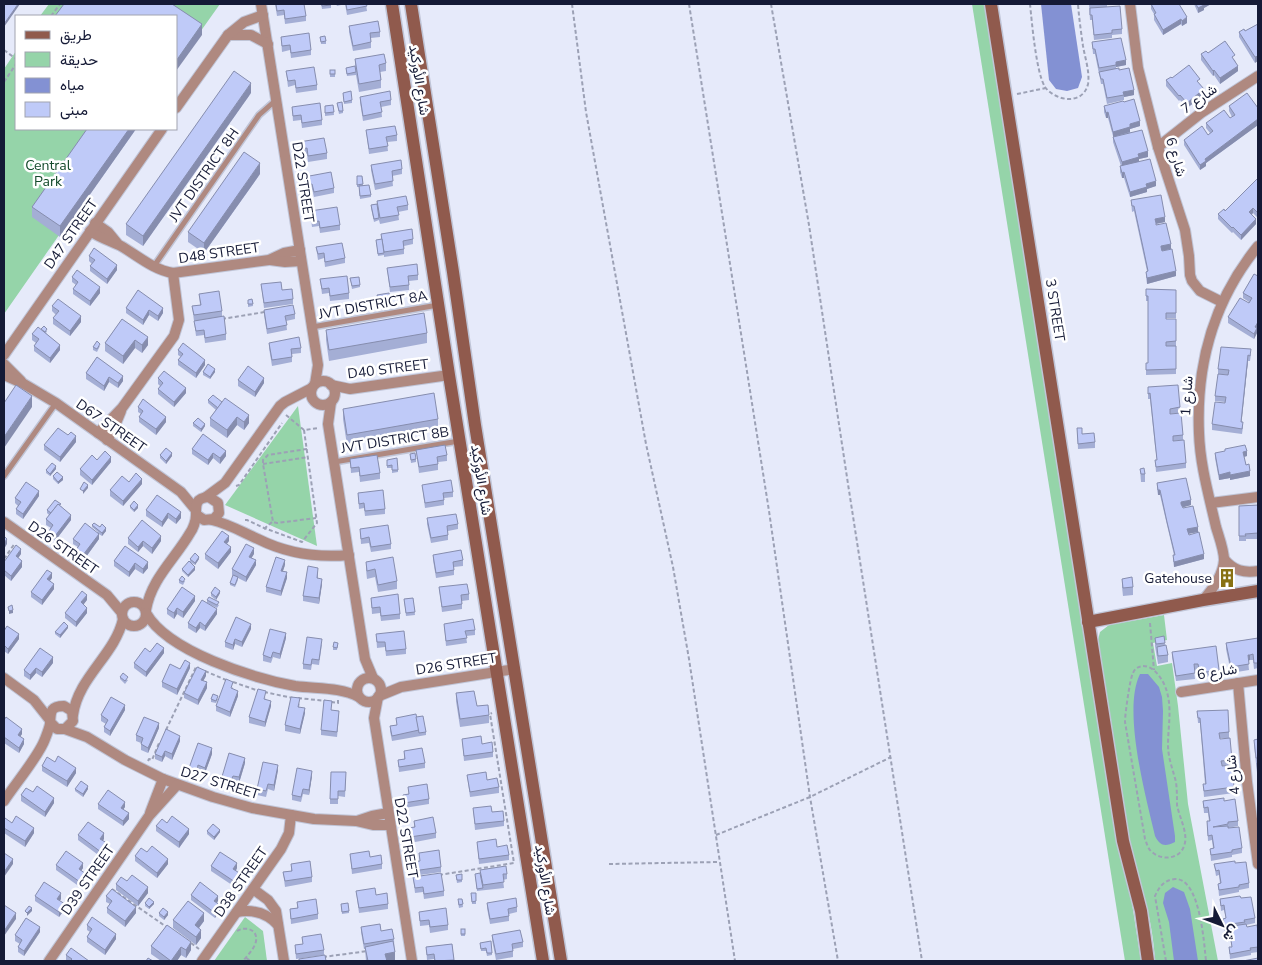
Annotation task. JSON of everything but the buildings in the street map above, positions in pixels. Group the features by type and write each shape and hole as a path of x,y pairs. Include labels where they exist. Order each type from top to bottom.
{"street":[{"name":"D22 STREET","path":"261,4 318,364 330,384"},
{"name":"شارع الأوركيد","path":"392,4 449,375 543,961"},
{"name":"شارع الأوركيد","path":"411,4 475,425 561,961"},
{"name":"3 STREET","path":"991,4 1123,841 1143,920 1148,961"},
{"name":"شارع 6","path":"1133,6 1138,68 1158,147 1185,230 1192,281 1200,291 1222,302"},
{"path":"178,105 228,35 244,22 263,15"},
{"path":"228,35 251,35 268,44"},
{"name":"شارع 7","path":"1158,147 1201,113 1258,76"},
{"name":"D47 STREET","path":"4,355 161,130"},
{"name":"D48 STREET","path":"93,227 100,238 120,245 166,272 174,273 268,260 302,261"},
{"name":"شارع 1","path":"1224,559 1203,469 1199,435 1199,400 1208,339 1222,302 1246,261 1258,246"},
{"name":"D48 STREET","path":"268,260 284,253 300,250"},
{"path":"98,433 122,408 176,331 178,314 174,273"},
{"name":"D67 STREET","path":"4,364 24,384"},
{"name":"D22 STREET","path":"313,386 318,364"},
{"name":"D67 STREET","path":"4,375 24,384 56,403 181,492 196,512"},
{"path":"449,375 456,378 461,385 467,414 475,425"},
{"name":"D40 STREET","path":"330,384 350,389 449,375"},
{"path":"190,534 218,515 219,507 229,486 275,411 285,402 321,382 330,384 335,392 328,426"},
{"path":"131,602 141,604 152,623 161,631 201,655 257,677 296,686 339,690 373,701 379,696 381,689 365,659 328,426 311,394 313,386"},
{"path":"297,397 326,405 350,389"},
{"path":"107,440 122,408"},
{"path":"117,638 144,620 152,588 190,534 198,502 204,497 229,486"},
{"name":"D67 STREET","path":"181,492 204,497"},
{"path":"204,497 214,499 226,518 238,524 259,540 297,552 323,556 349,555"},
{"path":"1211,503 1258,497"},
{"path":"196,512 202,520 238,524"},
{"name":"D26 STREET","path":"4,522 107,595 123,616"},
{"path":"1224,559 1228,564 1240,571 1258,571"},
{"path":"1203,600 1215,585 1224,559"},
{"path":"43,744 71,725 75,702 80,691 117,638 125,606 152,588"},
{"path":"1088,622 1258,591"},
{"name":"D26 STREET","path":"107,595 131,602"},
{"path":"123,616 127,623 161,631"},
{"path":"361,698 357,690 365,659"},
{"name":"D26 STREET","path":"379,696 401,686 515,669"},
{"path":"4,678 34,700 54,727 64,729"},
{"path":"339,690 366,678 376,680"},
{"name":"D26 STREET","path":"376,680 401,686"},
{"name":"شارع 6","path":"1181,692 1258,680"},
{"name":"شارع 4","path":"1238,683 1247,782 1258,864"},
{"path":"4,801 43,744 52,710 80,691"},
{"name":"D22 STREET","path":"379,696 374,718 389,825 400,881 412,961"},
{"name":"D22 STREET","path":"361,698 374,718"},
{"path":"34,700 70,709 73,716"},
{"name":"D27 STREET","path":"73,716 87,737"},
{"name":"D27 STREET","path":"64,729 87,737 163,779 232,803 314,819 389,825"},
{"name":"D39 STREET","path":"149,816 163,779"},
{"name":"D39 STREET","path":"49,961 149,816 177,785"},
{"name":"D27 STREET","path":"356,821 388,813"},
{"name":"D38 STREET","path":"205,958 286,841 291,824 291,815"},
{"path":"253,889 274,907 284,961"},
{"path":"237,912 257,912 269,916 278,925"}],"lane":[{"name":"JVT DISTRICT 8H","path":"154,266 259,115 276,100"},
{"name":"JVT DISTRICT 8A","path":"312,327 438,305"},
{"path":"4,476 56,403"},
{"name":"JVT DISTRICT 8B","path":"334,462 460,441"}],"path":[{"path":"52,15 60,4"},
{"path":"572,4 590,131 646,444 673,567 689,659 735,961"},
{"path":"689,4 769,511 810,798 838,961"},
{"path":"771,4 809,225 922,961"},
{"path":"1030,4 1042,81 1046,88 1055,96 1070,100 1082,94 1087,86 1088,73 1078,4"},
{"path":"4,50 15,58"},
{"path":"4,82 15,66"},
{"path":"1006,97 1046,88"},
{"path":"215,320 271,311"},
{"path":"238,524 247,520 302,542 317,523 304,430 284,414 287,410"},
{"path":"229,486 239,485 282,424 280,418"},
{"path":"304,430 328,426"},
{"path":"307,449 268,454 263,460 263,464 273,522 277,524 316,518"},
{"path":"263,464 308,457"},
{"path":"4,559 21,535"},
{"path":"1149,610 1154,670 1164,683 1167,693 1170,720 1169,752 1176,784 1178,813 1186,840 1180,852 1175,856 1168,857 1160,857 1153,853 1145,839 1125,722 1126,706 1134,670 1143,666 1154,670"},
{"path":"164,734 196,667 241,685 293,698 338,703 339,690"},
{"path":"438,875 514,863 490,714 494,710"},
{"path":"144,770 149,759 152,760 160,743"},
{"path":"715,836 810,798 891,757"},
{"path":"609,864 719,862"},
{"path":"1166,961 1155,896 1158,888 1163,884 1170,880 1178,879 1189,886 1195,898 1206,961"},
{"path":"103,883 175,932"},
{"path":"237,931 246,928 252,930 256,935 256,944 243,961"},
{"path":"191,944 205,958"},
{"path":"316,958 372,950"},
{"path":"246,958 251,961"}],"green space":[{"path":"49,4 220,4 178,63 178,15 41,15"},
{"path":"972,4 991,4 1141,961 1125,961"},
{"name":"Central Park","path":"15,52 15,130 132,130 4,314 4,69"},
{"path":"298,406 317,546 225,505"},
{"path":"1164,615 1167,640 1153,643 1157,666 1172,663 1188,804 1218,961 1155,961 1148,910 1127,827 1098,640 1100,632 1109,625"},
{"path":"245,917 263,931 267,961 214,961"}],"water":[{"path":"1041,4 1071,4 1082,77 1078,88 1067,91 1056,89 1049,80"},
{"path":"1140,674 1148,674 1159,687 1162,697 1162,749 1175,836 1175,842 1168,845 1161,844 1155,836 1137,754 1133,709 1135,690"},
{"path":"1173,887 1184,892 1190,909 1198,961 1174,961 1169,922 1163,903 1165,893"}],"place":[{"name":"Gatehouse","path":"1227,578"}]}
